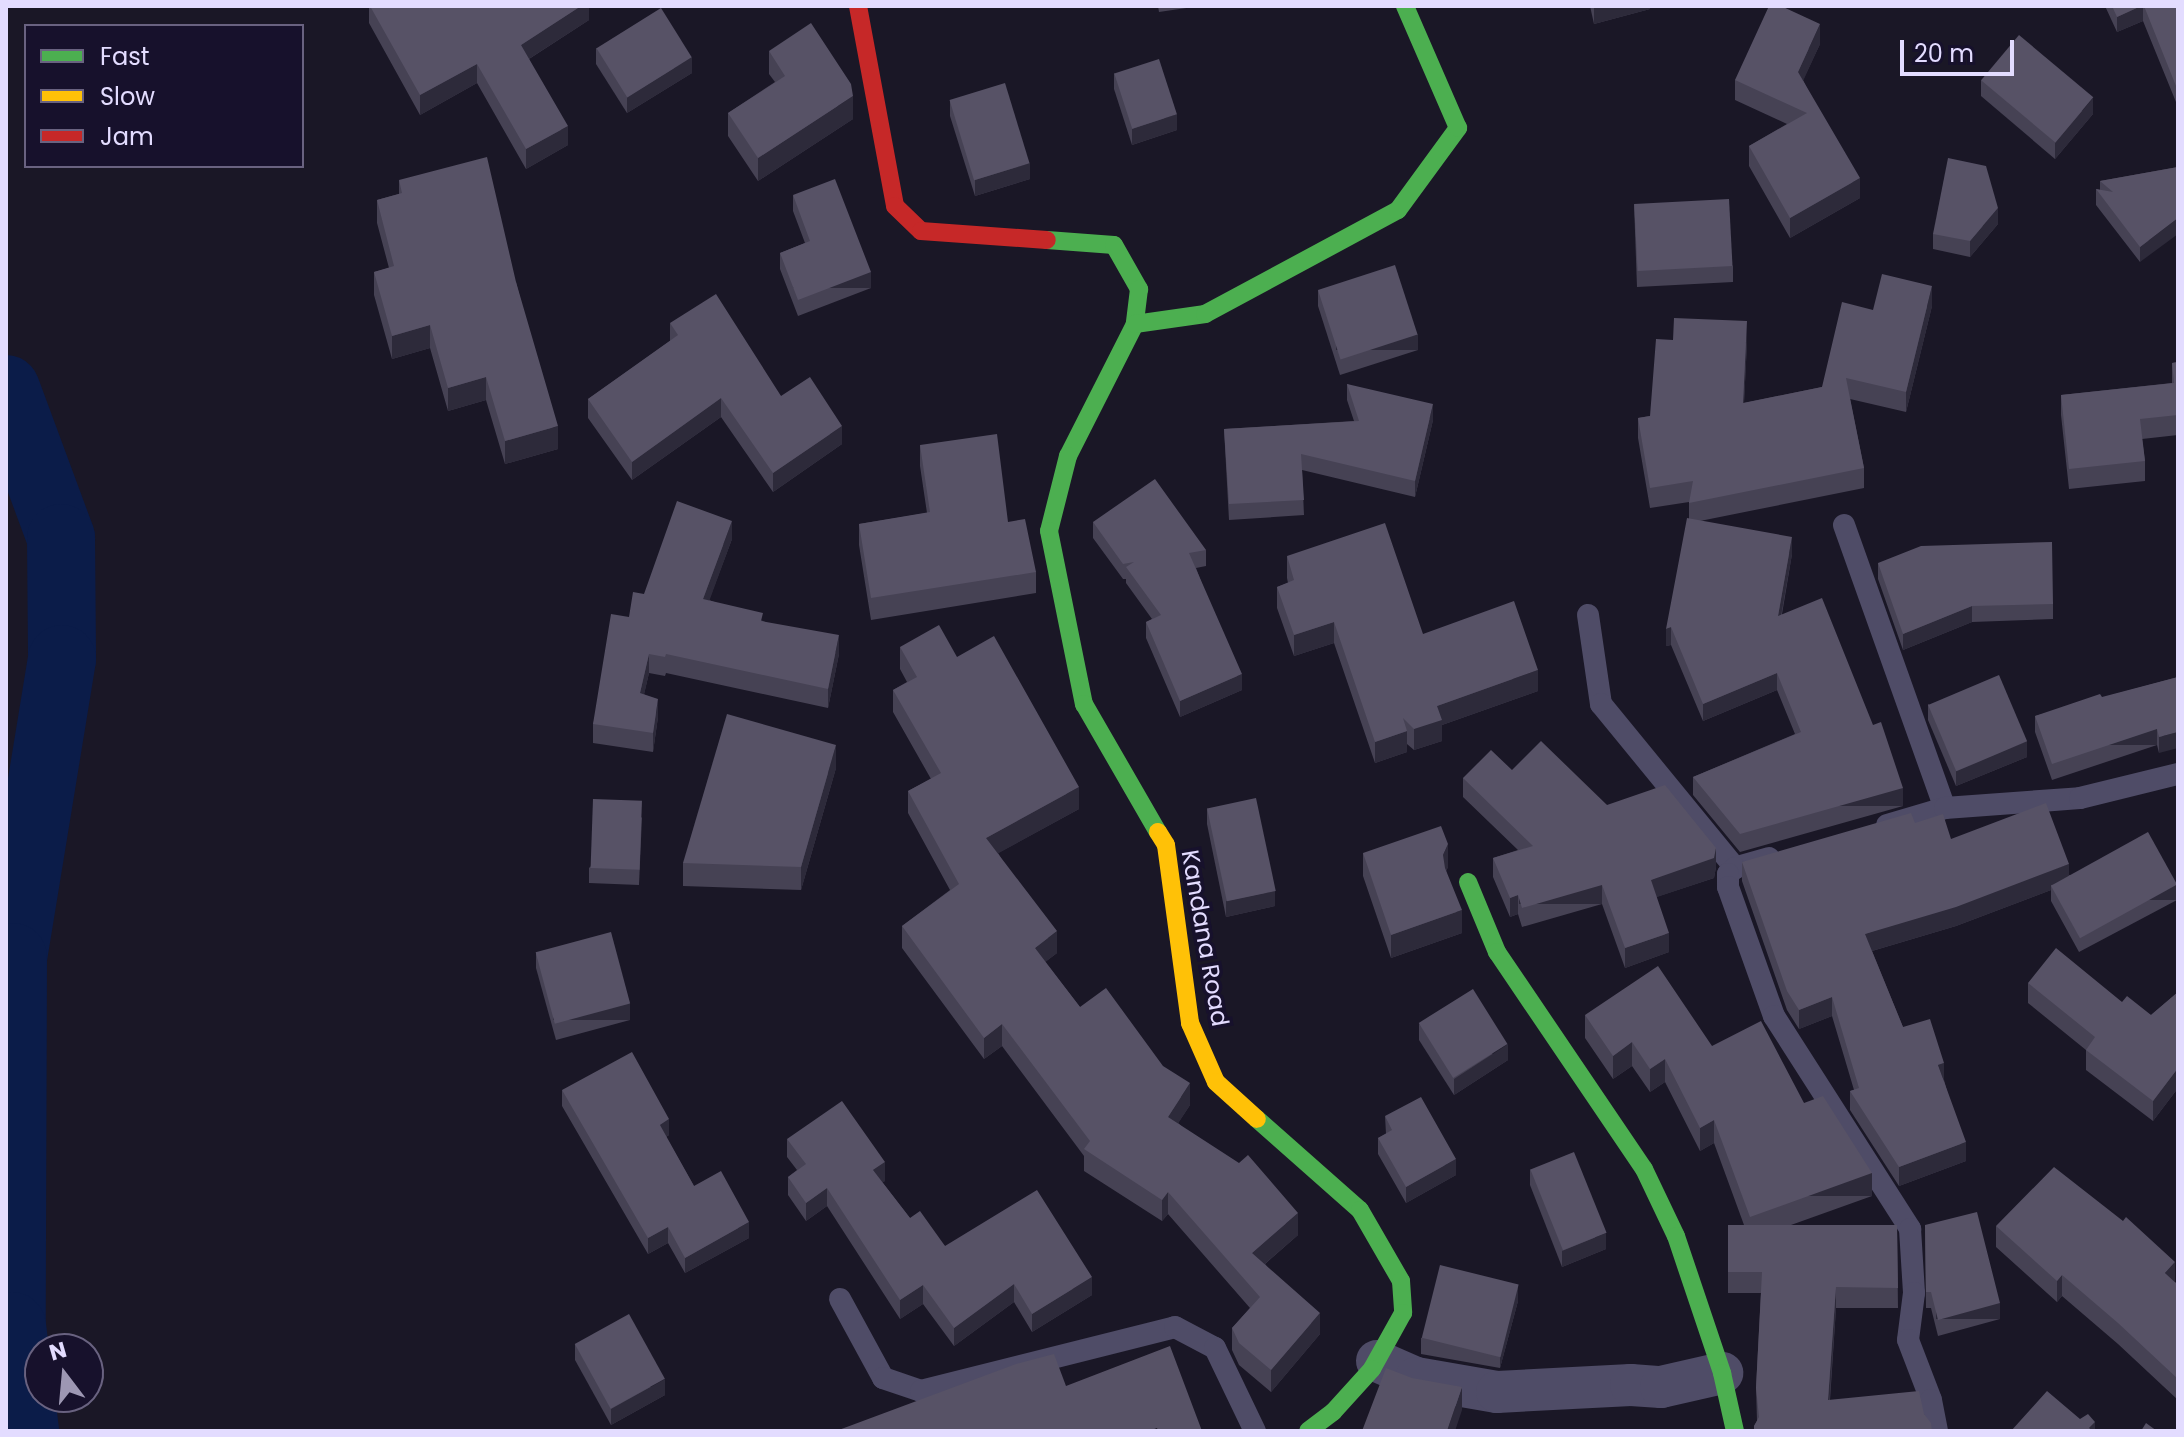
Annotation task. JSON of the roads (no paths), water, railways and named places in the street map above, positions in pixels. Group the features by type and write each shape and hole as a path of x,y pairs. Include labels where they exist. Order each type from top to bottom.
{"street":[{"name":"Kandana Road","path":"858,6 895,206 921,231 1114,245 1139,289 1135,324 1068,456 1049,531 1084,704 1166,845 1190,1023 1216,1082 1360,1210 1401,1281 1403,1313 1377,1361 1333,1412 1308,1431"},
{"path":"1135,324 1205,314 1398,210 1458,128 1408,19 1405,6"},
{"path":"1468,882 1497,952 1644,1169 1676,1236 1722,1373 1735,1431"},
{"path":"1377,1361 1416,1378 1497,1392 1631,1385 1661,1387 1722,1373"}],"lane":[{"path":"1844,525 1945,808"},
{"path":"1588,615 1601,704 1735,868"},
{"path":"1870,829 1945,808 2080,798 2178,774"},
{"path":"1795,851 1735,868 1728,874 1728,887 1774,1016 1910,1229 1914,1293 1908,1340 1931,1400 1937,1431"},
{"path":"840,1299 883,1378 921,1391 1175,1327 1215,1348 1255,1431"}],"waterway":[{"path":"6,389 61,538 62,659 13,957 12,1326 25,1431"}]}
